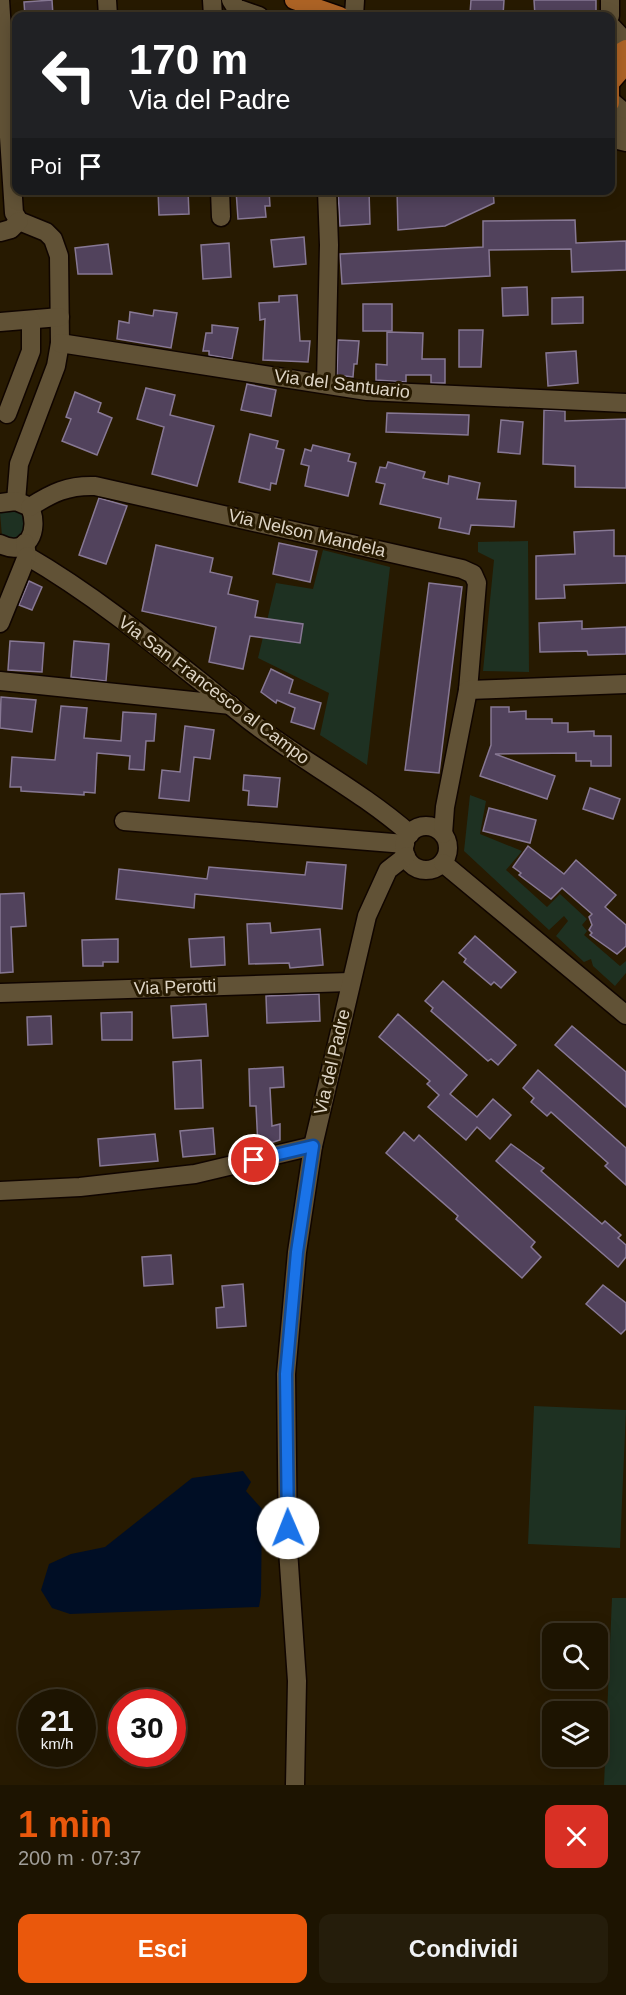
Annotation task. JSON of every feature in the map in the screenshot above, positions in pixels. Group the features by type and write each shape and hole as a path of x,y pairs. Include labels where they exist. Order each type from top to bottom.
{"main road":[{"path":"294,0 310,12"},
{"path":"615,77 626,65"}],"street":[{"path":"0,0 4,95 12,189"},
{"path":"231,0 236,8 248,12"},
{"path":"615,31 626,42"},
{"path":"0,623 35,525 15,504 19,464 56,366 60,343 59,256 53,239 46,232 19,221 14,213 12,195"},
{"path":"220,195 221,218"},
{"path":"326,384 329,245 327,195"},
{"path":"0,232 11,229 19,221"},
{"path":"0,322 60,317"},
{"path":"31,320 31,351 4,414 39,413"},
{"name":"Via del Santuario","path":"60,343 367,391 626,403"},
{"name":"Via Nelson Mandela","path":"15,504 74,485 95,486 462,569 473,574 477,583 468,690"},
{"path":"0,544 10,548 26,549"},
{"name":"Via San Francesco al Campo","path":"26,549 174,658 269,734 384,812 407,845"},
{"path":"0,681 231,705"},
{"path":"437,831 420,828 407,845 410,862 422,870 437,867 443,863 448,852 437,831 445,807 468,690 626,684"},
{"path":"124,821 407,845"},
{"name":"Via del Padre","path":"295,1785 297,1681 288,1550 286,1374 297,1252 313,1146 367,916 388,870 407,845"},
{"path":"443,863 622,1005"},
{"name":"Via Perotti","path":"0,993 350,982"},
{"path":"0,1191 80,1187 195,1174 313,1146"}],"green space":[{"path":"20,509 28,519 21,537 11,539 2,536 0,513"},
{"path":"528,541 529,672 483,671 494,560 478,552 478,542"},
{"path":"323,550 390,567 367,765 320,735 329,693 258,658 276,583 313,589"},
{"path":"470,795 486,801 480,834 522,851 506,870 547,907 560,894 587,919 582,925 587,931 584,935 620,966 626,961 626,973 615,986 593,966 591,959 584,962 556,936 568,921 564,916 549,930 464,851"},
{"path":"534,1406 626,1410 620,1548 528,1544"},
{"path":"612,1598 626,1598 626,1785 604,1785 605,1767 608,1767 608,1701"}],"water":[{"path":"243,1471 251,1482 246,1491 262,1509 259,1607 70,1614 52,1608 41,1590 49,1564 71,1554 105,1547 192,1478"}],"building":[{"path":"52,0 53,12 25,12 24,2"},
{"path":"471,0 504,0 503,12 470,12"},
{"path":"534,0 596,0 596,12 535,12"},
{"path":"158,195 188,195 189,214 159,215"},
{"path":"236,195 269,195 270,206 265,206 266,217 238,219"},
{"path":"338,195 369,195 370,224 340,226"},
{"path":"397,195 493,195 494,203 445,226 398,230"},
{"path":"575,220 576,243 626,241 626,270 572,272 571,249 489,250 490,276 342,284 340,254 483,247 483,221"},
{"path":"304,237 306,264 274,267 271,240"},
{"path":"229,243 231,277 203,279 201,245"},
{"path":"108,244 112,274 78,274 75,248"},
{"path":"527,287 528,315 503,316 502,288"},
{"path":"297,295 300,341 310,341 308,362 263,360 265,319 260,320 259,303 279,302 279,296"},
{"path":"583,297 583,323 552,324 552,298"},
{"path":"363,304 392,304 392,331 363,331"},
{"path":"154,310 177,313 171,348 117,339 119,321 129,323 130,312 153,316"},
{"path":"212,325 238,328 232,359 209,355 209,351 203,351 206,333 212,333"},
{"path":"459,330 483,330 481,367 459,367"},
{"path":"387,332 423,333 422,359 445,359 445,383 431,383 431,375 406,375 406,382 376,380 376,364 387,365"},
{"path":"338,340 359,341 357,364 354,364 353,377 337,375"},
{"path":"576,351 578,383 548,386 546,353"},
{"path":"247,384 276,390 271,416 241,410"},
{"path":"146,388 175,395 170,415 214,426 197,486 152,474 164,427 137,419"},
{"path":"75,392 101,403 98,412 112,418 97,455 62,441 71,419 66,417"},
{"path":"544,410 565,411 565,421 626,419 626,488 575,487 575,466 543,464"},
{"path":"387,413 469,415 468,435 386,432"},
{"path":"501,420 523,422 520,454 498,452"},
{"path":"250,434 278,441 276,448 284,450 276,484 271,483 270,490 239,482"},
{"path":"313,445 350,454 348,461 356,463 348,496 305,486 309,466 301,464 305,449 311,451"},
{"path":"388,462 425,472 423,478 448,484 449,476 480,483 477,499 516,501 514,527 471,525 469,534 439,528 441,518 380,504 385,484 376,482 380,467 386,468"},
{"path":"99,498 127,506 106,564 79,555"},
{"path":"614,530 614,556 626,556 626,583 564,585 565,598 536,599 536,556 575,554 574,532"},
{"path":"279,543 317,551 310,582 273,574"},
{"path":"156,545 213,558 210,572 232,577 228,594 258,601 255,617 303,624 300,643 250,636 243,669 209,662 216,627 142,611"},
{"path":"29,581 42,587 32,610 19,605"},
{"path":"429,583 462,587 439,773 405,770"},
{"path":"582,621 582,629 626,627 626,654 588,655 587,651 540,652 539,623"},
{"path":"10,641 44,643 42,672 8,670"},
{"path":"74,641 109,644 106,681 71,677"},
{"path":"271,669 293,680 289,693 321,703 314,729 291,722 295,708 277,700 276,703 261,692"},
{"path":"1,697 36,700 32,732 0,728"},
{"path":"61,706 87,708 84,738 121,741 123,712 156,714 154,741 146,741 144,770 129,769 130,756 97,753 95,793 84,792 84,795 21,791 21,787 10,787 12,757 55,760"},
{"path":"491,707 509,707 509,712 526,711 526,719 552,719 552,723 568,723 568,732 594,731 594,736 611,736 611,766 591,766 591,761 576,761 576,753 495,754 555,776 547,799 480,776 491,745"},
{"path":"185,726 214,730 210,759 194,757 189,801 159,798 162,770 180,772"},
{"path":"244,775 280,778 277,807 248,805 249,791 243,790"},
{"path":"590,788 620,799 613,819 583,809"},
{"path":"489,808 536,820 530,843 483,831"},
{"path":"528,846 564,874 576,860 616,895 605,907 626,925 626,946 617,954 590,935 592,933 589,930 592,925 589,917 592,914 562,888 551,899 519,875 521,873 513,867"},
{"path":"307,862 346,865 342,909 195,894 194,908 116,899 119,869 207,879 209,867 305,875"},
{"path":"24,893 26,926 11,927 13,972 0,973 0,894"},
{"path":"270,923 271,933 320,929 323,965 290,968 289,963 249,964 247,924"},
{"path":"475,936 516,972 501,988 494,982 491,985 464,962 466,959 459,953"},
{"path":"224,937 225,965 191,967 189,939"},
{"path":"118,939 118,962 103,962 103,966 83,966 82,940"},
{"path":"443,981 516,1045 498,1065 491,1059 488,1061 431,1011 433,1008 425,1001"},
{"path":"319,994 320,1021 267,1023 266,996"},
{"path":"206,1004 208,1036 173,1038 171,1006"},
{"path":"132,1012 132,1040 102,1040 101,1013"},
{"path":"398,1014 467,1075 450,1094 477,1117 493,1099 511,1115 490,1139 477,1127 466,1140 428,1107 439,1095 427,1084 430,1081 379,1037"},
{"path":"51,1016 52,1044 28,1045 27,1017"},
{"path":"572,1026 626,1072 626,1107 555,1045"},
{"path":"201,1060 203,1108 175,1109 173,1062"},
{"path":"283,1067 284,1087 270,1088 272,1126 280,1124 280,1140 258,1147 256,1106 250,1106 249,1069"},
{"path":"538,1070 626,1148 626,1185 605,1166 608,1163 551,1112 547,1116 531,1102 534,1098 523,1088"},
{"path":"213,1128 215,1154 183,1157 180,1131"},
{"path":"404,1132 414,1141 419,1135 535,1242 531,1247 541,1257 522,1278 456,1219 458,1216 386,1153"},
{"path":"155,1134 158,1161 100,1166 98,1139"},
{"path":"511,1144 544,1168 541,1171 602,1224 605,1221 621,1235 618,1238 626,1245 626,1257 618,1267 496,1161"},
{"path":"171,1255 173,1284 144,1286 142,1257"},
{"path":"243,1284 246,1326 217,1328 216,1308 224,1307 222,1286"},
{"path":"603,1285 626,1303 626,1329 621,1334 586,1304"}],"route":[{"path":"254,1160 313,1146 297,1252 286,1374 288,1528"}]}
